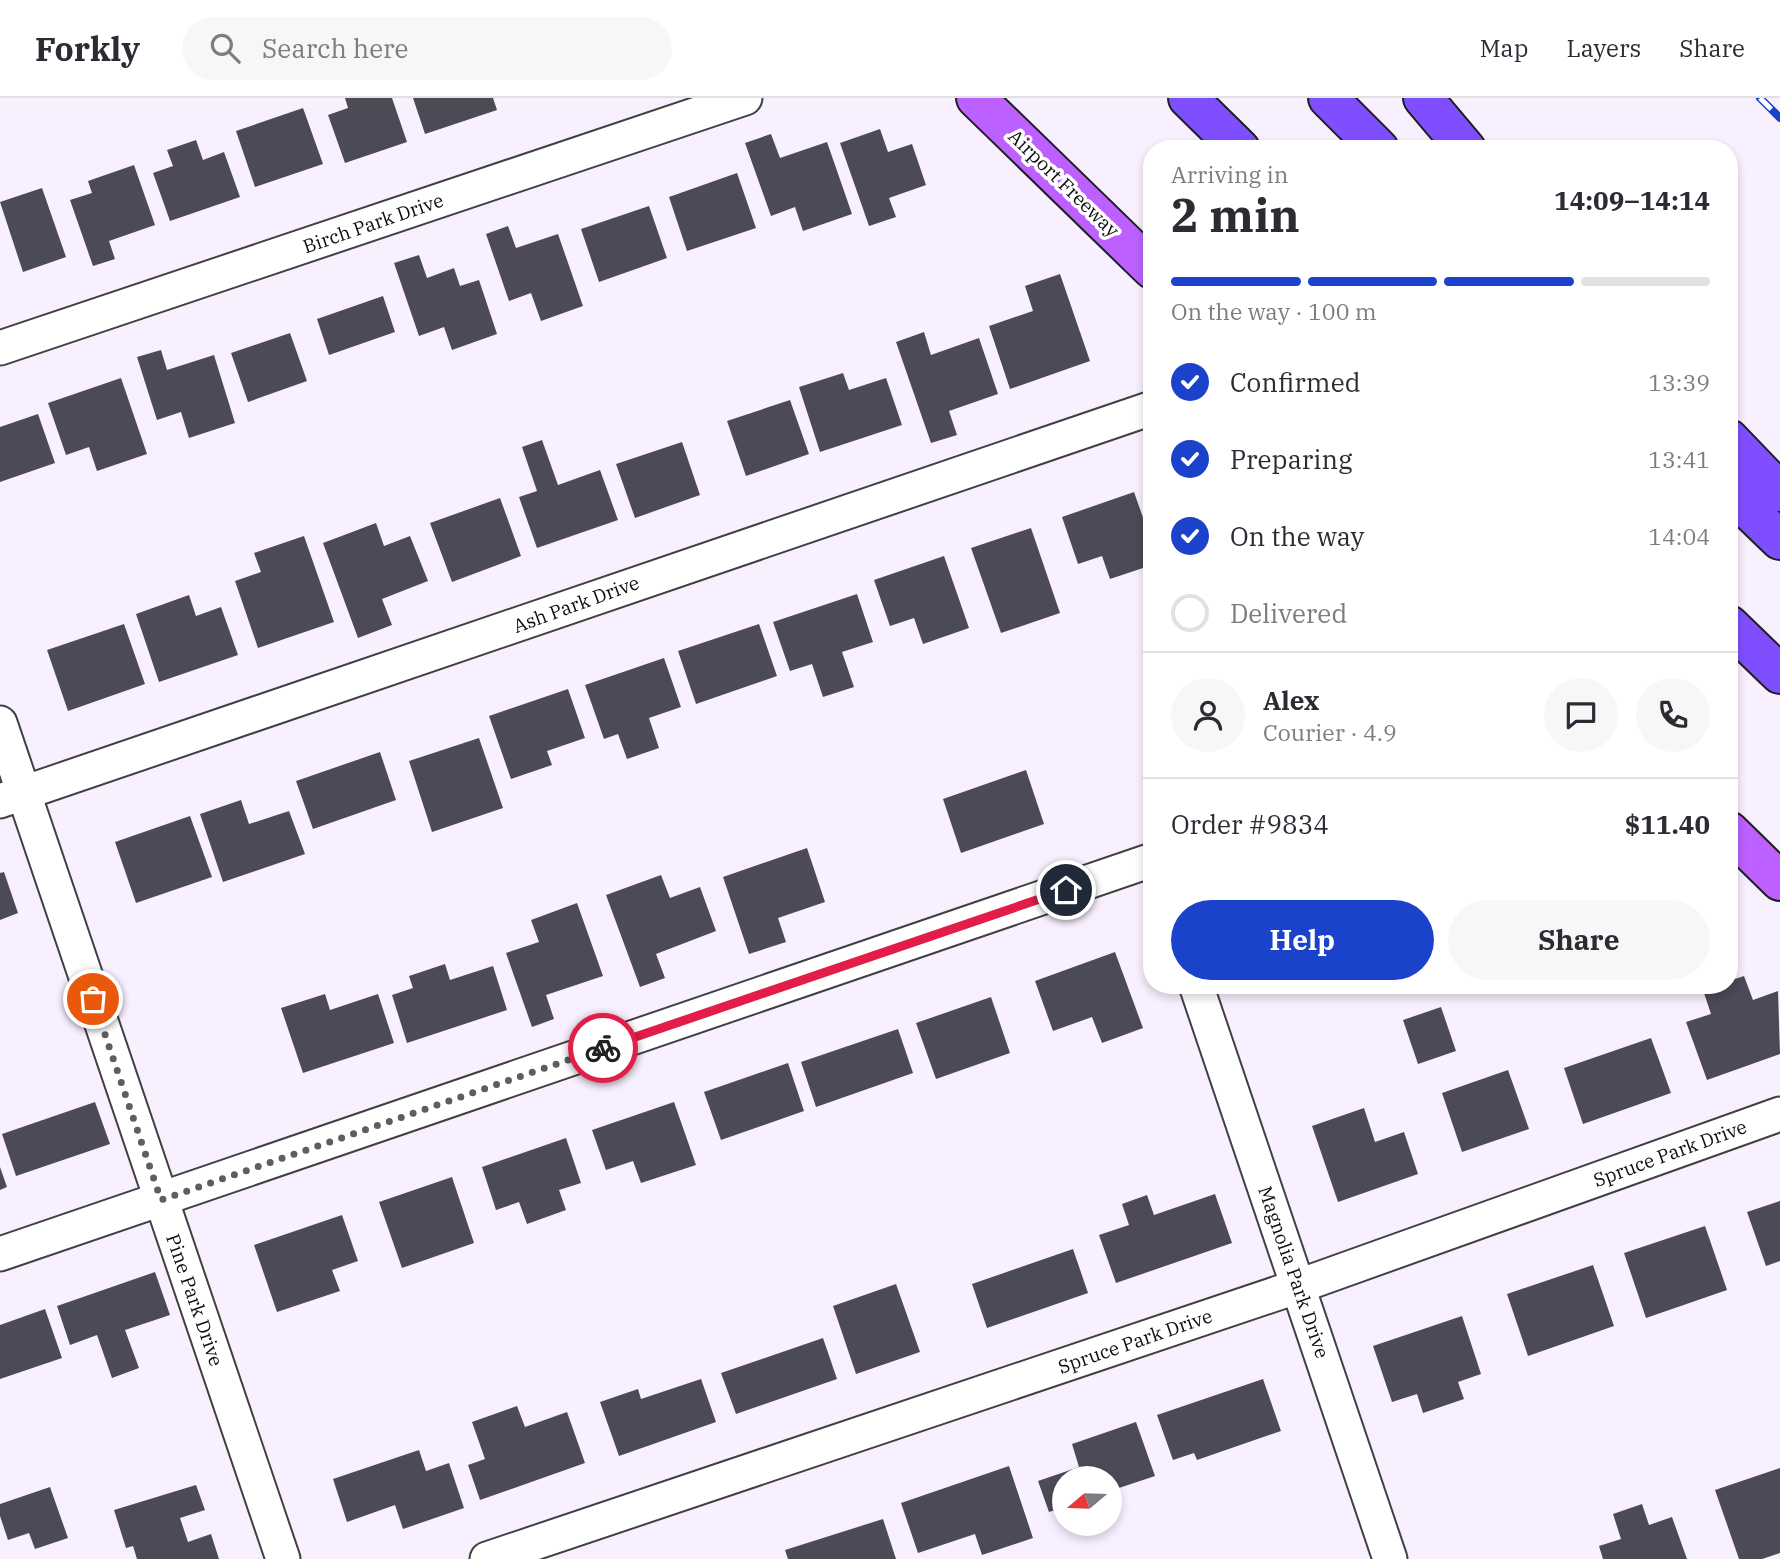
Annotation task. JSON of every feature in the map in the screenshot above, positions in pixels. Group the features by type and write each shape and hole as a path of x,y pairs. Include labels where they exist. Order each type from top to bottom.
{"highway":[{"path":"1188,98 1231,140"},
{"path":"1328,98 1370,140"},
{"path":"1423,98 1458,140"},
{"path":"1738,448 1780,492"},
{"path":"1738,500 1780,540"},
{"path":"1738,634 1780,674"}],"main road":[{"name":"Airport Freeway","path":"976,98 1143,260"},
{"path":"1738,840 1780,881"}],"street":[{"name":"Birch Park Drive","path":"0,348 745,98"},
{"name":"Ash Park Drive","path":"12,797 1143,411"},
{"name":"Pine Park Drive","path":"0,723 12,797 161,1200 283,1559"},
{"path":"0,1254 1143,870"},
{"name":"Magnolia Park Drive","path":"1199,994 1390,1559"},
{"name":"Spruce Park Drive","path":"488,1559 1299,1286 1780,1114"}],"building":[{"path":"345,98 392,98 407,142 345,163 328,115 348,108"},
{"path":"413,98 493,98 497,110 425,134"},
{"path":"303,108 323,164 255,187 236,131"},
{"path":"880,129 888,152 912,144 926,185 889,198 896,217 869,226 840,143"},
{"path":"771,134 780,158 827,142 852,214 803,231 795,207 771,216 745,143"},
{"path":"196,140 203,160 224,152 240,197 170,221 153,173 173,166 167,150"},
{"path":"134,165 155,225 109,241 115,259 93,266 70,200 92,193 88,181"},
{"path":"737,173 756,228 687,251 669,197"},
{"path":"42,188 66,257 23,272 0,202"},
{"path":"649,206 667,258 599,282 581,229"},
{"path":"508,226 516,248 558,234 583,306 541,321 531,293 509,301 486,234"},
{"path":"419,255 427,278 454,268 460,286 479,280 497,334 452,350 444,327 419,336 394,263"},
{"path":"1060,274 1090,361 1010,389 989,326 1033,311 1025,286"},
{"path":"383,296 395,332 329,355 317,319"},
{"path":"924,332 931,355 979,338 998,394 949,411 957,435 931,443 896,342"},
{"path":"290,333 307,381 248,402 231,353"},
{"path":"161,350 167,370 214,355 235,423 189,438 181,412 157,420 137,357"},
{"path":"843,373 849,390 886,378 902,425 820,452 799,387"},
{"path":"121,378 147,454 97,471 89,447 66,455 48,403"},
{"path":"790,400 809,454 746,476 727,421"},
{"path":"38,414 55,463 0,482 0,427"},
{"path":"542,440 558,485 600,470 618,520 537,548 519,497 537,491 522,447"},
{"path":"682,442 700,495 635,518 616,464"},
{"path":"1134,492 1143,518 1143,568 1110,579 1102,556 1078,564 1062,517"},
{"path":"500,498 521,556 452,582 430,523"},
{"path":"376,523 384,546 410,536 428,581 382,599 392,625 358,638 323,543"},
{"path":"1031,528 1060,613 1001,633 971,548"},
{"path":"304,536 334,622 258,648 235,581 261,572 254,553"},
{"path":"944,556 969,628 923,644 914,618 890,626 874,580"},
{"path":"857,594 873,642 842,652 854,687 823,697 812,664 790,671 773,622"},
{"path":"189,595 196,616 221,607 238,655 159,682 136,614"},
{"path":"124,624 145,684 68,711 47,650"},
{"path":"759,624 777,676 696,704 678,651"},
{"path":"664,658 681,707 649,718 659,748 627,759 618,734 604,739 585,685"},
{"path":"568,689 585,738 547,751 552,765 511,779 489,716"},
{"path":"479,738 503,808 432,832 409,761"},
{"path":"380,752 396,800 313,829 296,781"},
{"path":"1026,770 1044,824 961,853 943,799"},
{"path":"241,800 249,824 289,811 305,854 223,882 200,814"},
{"path":"190,816 212,877 136,903 115,842"},
{"path":"807,848 825,902 778,918 786,942 749,954 723,877"},
{"path":"4,872 18,913 0,920 0,873"},
{"path":"661,875 670,898 700,887 716,931 656,954 665,978 640,987 606,895"},
{"path":"577,903 603,976 546,995 554,1019 532,1027 506,953 539,942 531,920"},
{"path":"1115,952 1143,1028 1102,1043 1092,1017 1053,1031 1035,981"},
{"path":"445,964 450,980 493,966 507,1010 407,1043 392,995 413,988 409,976"},
{"path":"1744,976 1753,1000 1778,991 1780,1054 1707,1080 1686,1022 1711,1014 1704,994 1738,994 1738,978"},
{"path":"325,994 330,1010 378,994 394,1043 303,1073 281,1008"},
{"path":"991,997 1010,1053 936,1079 916,1023"},
{"path":"1441,1007 1456,1051 1418,1064 1403,1020"},
{"path":"898,1029 913,1073 816,1107 801,1062"},
{"path":"1651,1038 1671,1093 1583,1124 1564,1068"},
{"path":"788,1063 804,1111 721,1140 704,1092"},
{"path":"1508,1070 1529,1129 1462,1152 1442,1093"},
{"path":"95,1102 110,1144 16,1176 2,1134"},
{"path":"674,1102 696,1165 641,1183 633,1161 606,1170 592,1130"},
{"path":"1364,1108 1375,1142 1404,1132 1418,1174 1338,1202 1312,1126"},
{"path":"566,1138 581,1183 559,1190 566,1210 527,1224 519,1202 496,1210 482,1167"},
{"path":"0,1167 7,1187 0,1190"},
{"path":"452,1177 474,1243 402,1268 379,1202"},
{"path":"1215,1194 1232,1243 1116,1283 1099,1235 1129,1225 1122,1204 1147,1195 1154,1215"},
{"path":"1780,1201 1780,1261 1766,1266 1747,1212"},
{"path":"342,1215 358,1261 332,1270 340,1291 277,1312 254,1245"},
{"path":"1705,1226 1727,1290 1646,1318 1624,1253"},
{"path":"1073,1249 1088,1293 987,1328 972,1284"},
{"path":"1593,1265 1614,1326 1528,1356 1507,1294"},
{"path":"155,1272 170,1315 125,1330 139,1368 112,1378 97,1335 70,1345 57,1306"},
{"path":"896,1284 920,1352 856,1374 833,1306"},
{"path":"45,1309 62,1358 0,1379 0,1325"},
{"path":"1462,1316 1481,1374 1458,1382 1464,1399 1423,1413 1417,1394 1392,1402 1373,1346"},
{"path":"823,1338 837,1379 736,1414 721,1373"},
{"path":"701,1379 716,1422 619,1456 600,1402 638,1389 641,1399"},
{"path":"1263,1379 1281,1431 1197,1460 1194,1453 1173,1460 1157,1415"},
{"path":"517,1406 525,1427 567,1412 585,1463 480,1500 468,1465 485,1459 472,1422"},
{"path":"1136,1422 1155,1476 1122,1487 1122,1466 1079,1466 1072,1444"},
{"path":"419,1450 426,1471 449,1463 464,1508 403,1529 395,1505 347,1522 333,1479"},
{"path":"1009,1466 1033,1538 982,1555 975,1534 918,1553 901,1503"},
{"path":"1780,1468 1780,1553 1762,1559 1739,1559 1715,1490"},
{"path":"1052,1476 1052,1511 1049,1512 1038,1481"},
{"path":"196,1485 205,1510 180,1518 188,1542 211,1534 219,1559 137,1559 133,1546 126,1548 114,1510"},
{"path":"50,1487 68,1538 35,1549 29,1533 8,1540 0,1516 0,1504"},
{"path":"1642,1504 1649,1525 1672,1517 1687,1559 1603,1559 1599,1546 1621,1539 1613,1514"},
{"path":"883,1519 896,1559 788,1559 785,1550"}],"railway":[{"path":"1760,98 1780,118"}],"way so far":[{"path":"93,999 161,1200 603,1048"}],"route":[{"path":"603,1048 1066,890"}]}
